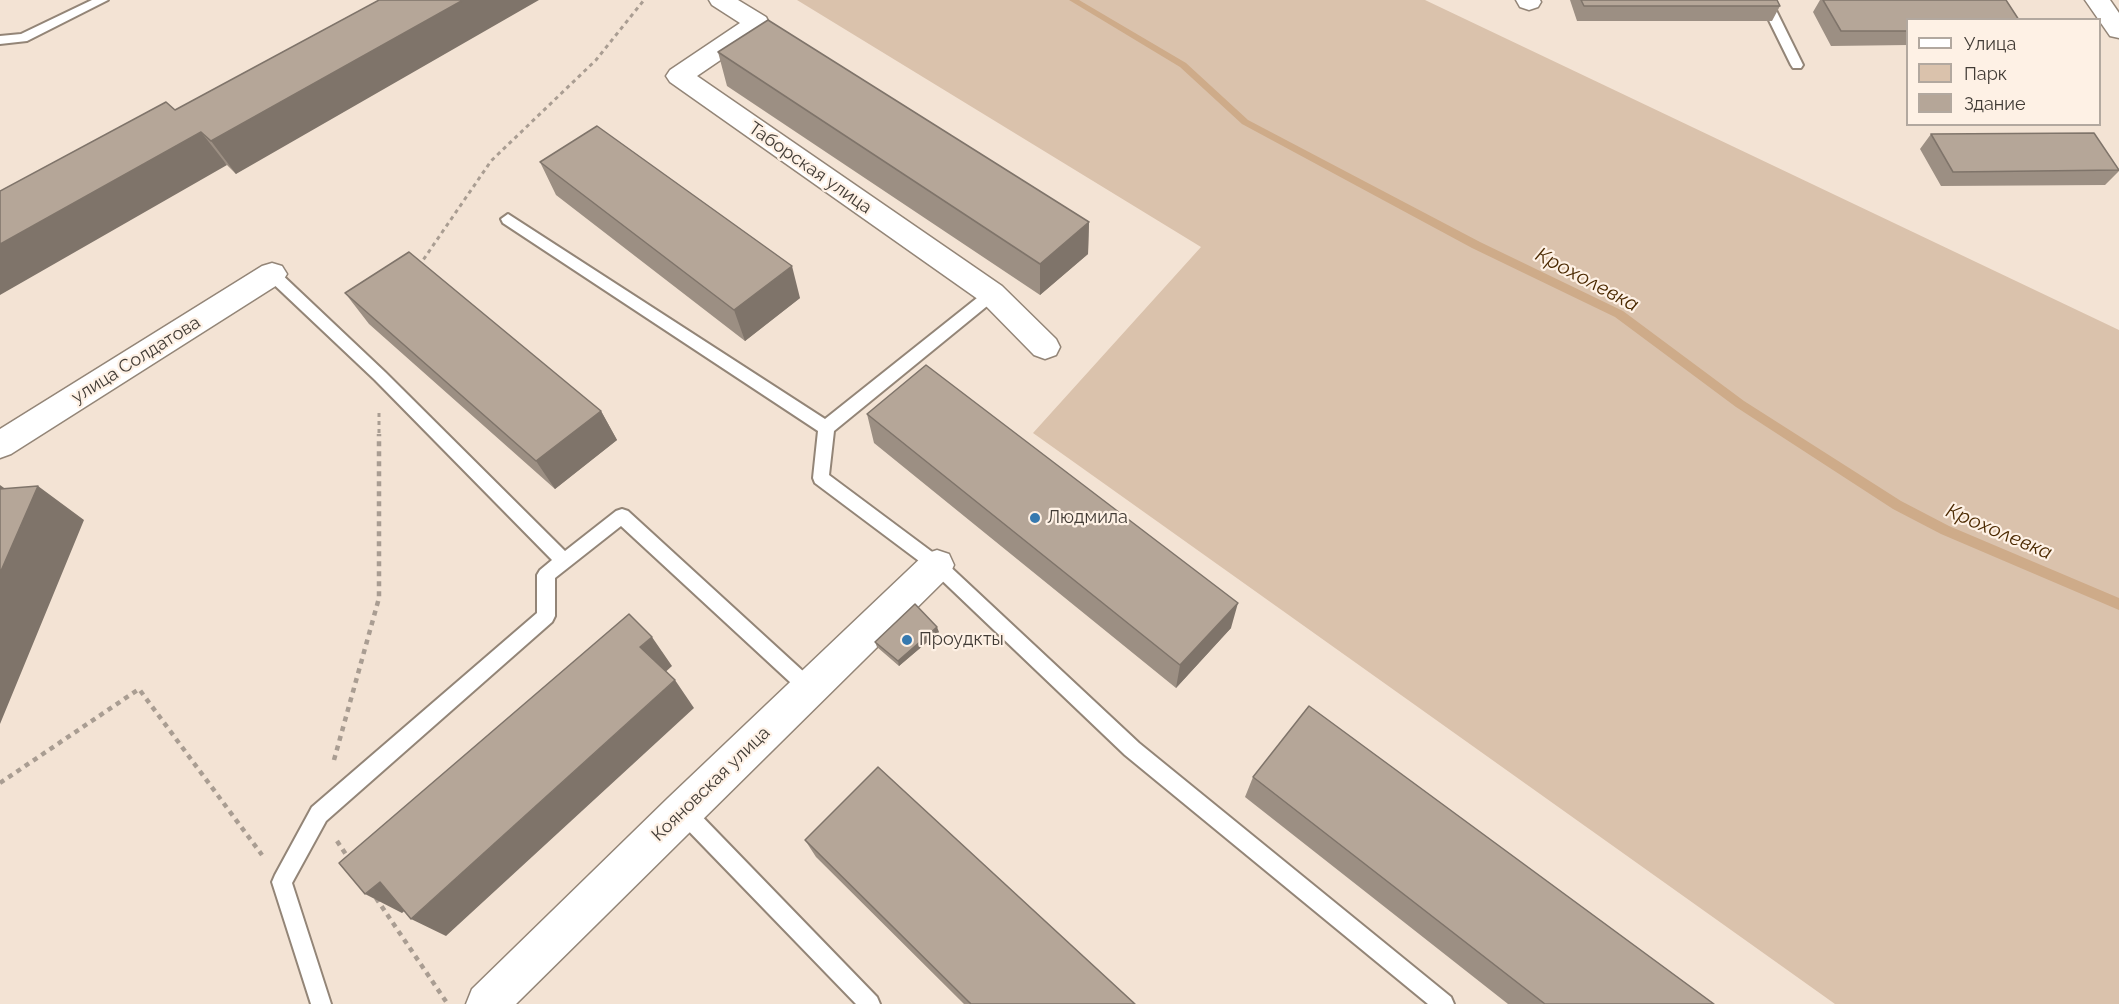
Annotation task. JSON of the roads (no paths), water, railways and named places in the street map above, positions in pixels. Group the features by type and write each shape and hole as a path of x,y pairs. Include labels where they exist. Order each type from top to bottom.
{"street":[{"name":"Таборская улица","path":"722,0 757,23 679,76 992,294 1045,347"},
{"path":"2097,0 2119,30"},
{"name":"улица Солдатова","path":"0,446 272,274"},
{"name":"Кояновская улица","path":"487,1004 682,810 937,565"}],"lane":[{"path":"0,40 23,38 102,0"},
{"path":"1765,0 1797,65"},
{"path":"508,219 826,428"},
{"path":"272,274 380,376 564,561"},
{"path":"992,294 826,428 821,478 937,565 1132,749 1444,1004"},
{"path":"321,1004 282,882 319,814 546,616 546,575 622,516 810,689"},
{"path":"682,810 870,1004"}],"waterway":[{"name":"Крохолевка","path":"1073,0 1183,65 1245,122 1476,245 1619,314 1740,404 1897,505 1945,530 2119,604"}],"place":[{"name":"Людмила","path":"1035,518"},
{"name":"Проудкты","path":"907,640"}]}
